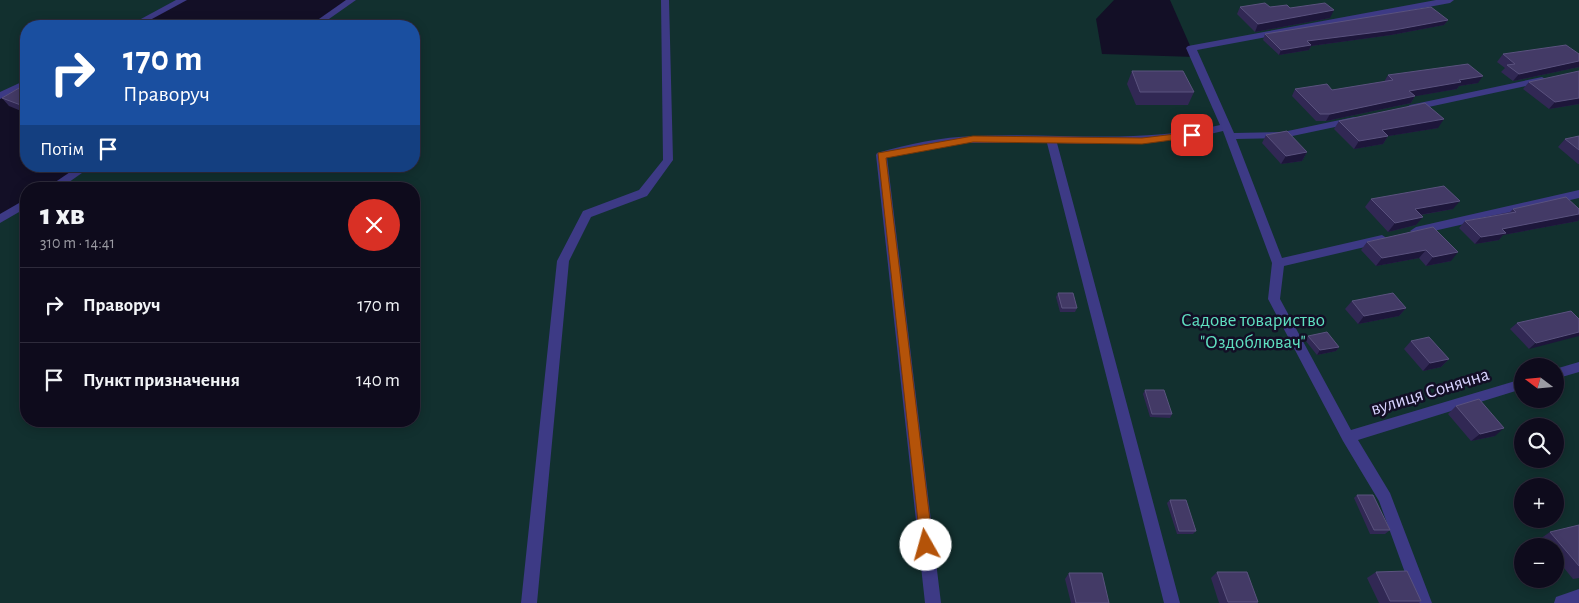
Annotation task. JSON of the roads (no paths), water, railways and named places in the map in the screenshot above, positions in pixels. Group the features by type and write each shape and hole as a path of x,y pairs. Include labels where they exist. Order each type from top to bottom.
{"street":[{"path":"145,20 183,0"},
{"path":"322,20 352,0"},
{"path":"529,603 564,261 587,214 643,193 668,160 665,0"},
{"path":"1424,603 1385,498 1348,437 1274,299 1278,263 1228,132 1191,48 1450,0"},
{"path":"1398,111 1550,78"},
{"path":"0,96 20,86"},
{"path":"933,603 881,155 973,139 1142,141 1208,132 1283,135 1369,117"},
{"path":"1051,140 1172,603"},
{"path":"61,182 77,172"},
{"path":"1278,263 1579,194"},
{"path":"0,219 20,207"},
{"path":"1564,371 1579,367"},
{"name":"вулиця Сонячна","path":"1348,437 1514,386"},
{"path":"1562,603 1579,597"}],"park label":[{"name":"Садове товариство \"Оздоблювач\"","path":"1253,331"}]}
